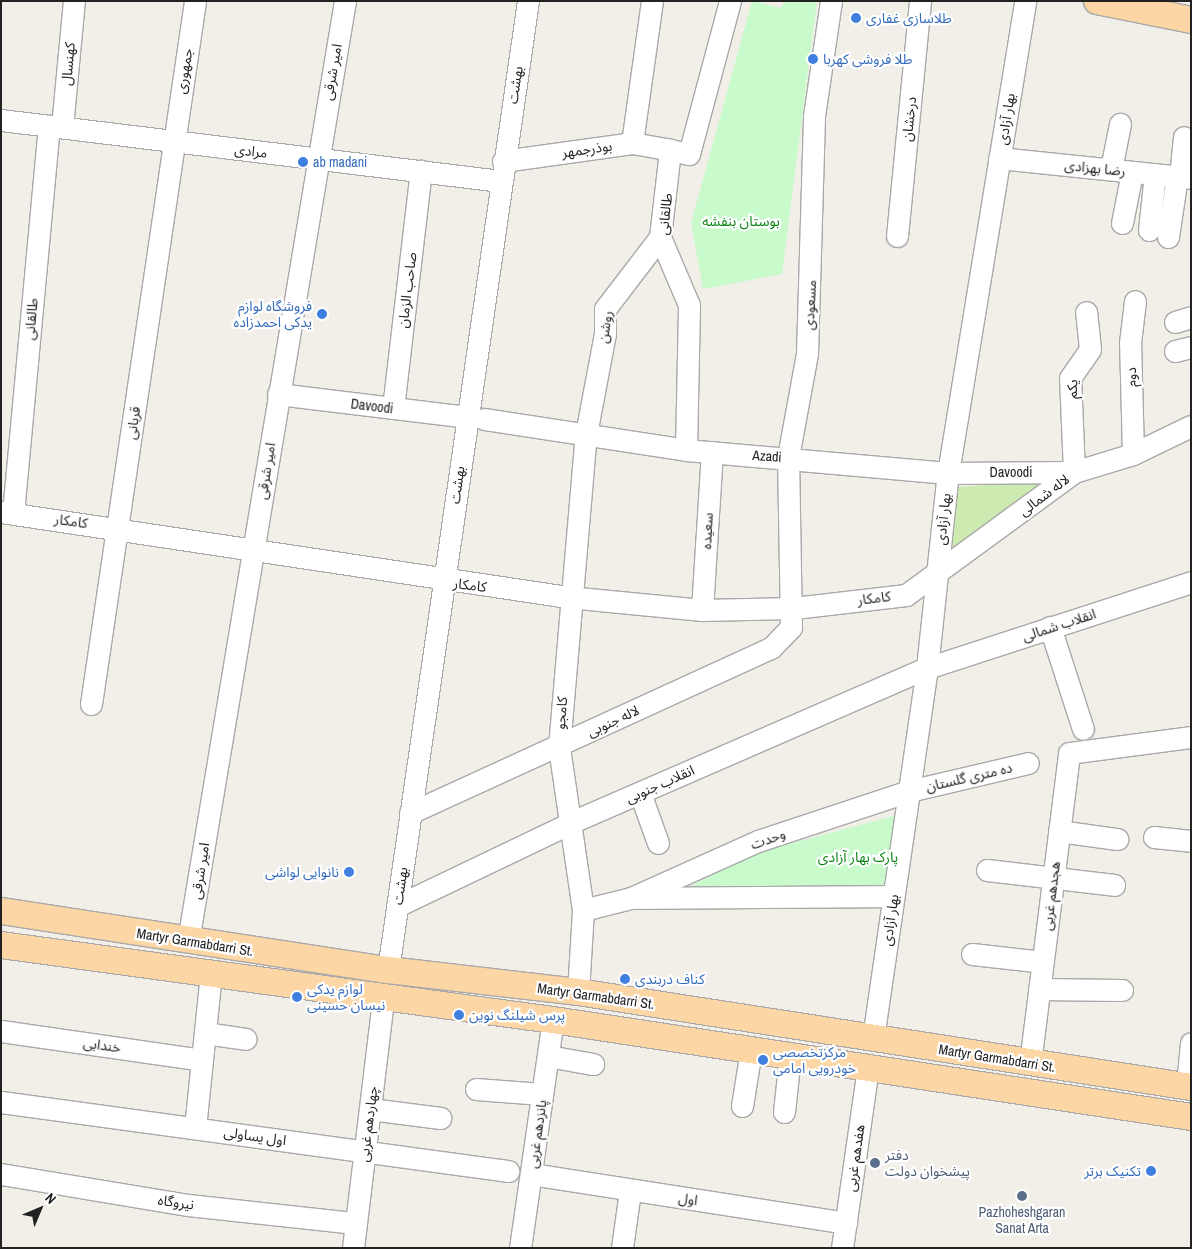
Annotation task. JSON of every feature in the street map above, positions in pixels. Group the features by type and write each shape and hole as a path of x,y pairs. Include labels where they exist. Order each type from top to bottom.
{"main road":[{"path":"1097,1 1191,20"},
{"name":"Martyr Garmabdarri St.","path":"1,911 388,970 578,992 1189,1087"},
{"name":"Martyr Garmabdarri St.","path":"1,945 383,999 553,1020 1191,1117"},
{"path":"383,999 388,970"},
{"path":"868,1068 872,1038"}],"street":[{"name":"کهنسال","path":"56,127 74,1"},
{"name":"جمهوری","path":"173,141 195,1"},
{"name":"امیر شرقی","path":"188,941 317,158 345,1"},
{"name":"بهشت","path":"388,970 444,582 475,418 502,171 528,1"},
{"path":"632,144 652,1"},
{"path":"670,150 689,154 730,1"},
{"name":"مسعودی","path":"794,608 788,457 807,353 814,116 831,1"},
{"name":"درخشان","path":"897,236 920,1"},
{"name":"بهار آزادی","path":"872,1038 927,668 948,472 1025,1"},
{"name":"مرادی","path":"1,120 421,171 502,171"},
{"path":"1111,170 1120,124"},
{"name":"طالقانی","path":"7,512 56,127"},
{"path":"1155,174 1158,234 1183,177 1184,137"},
{"name":"قربانی","path":"91,704 119,527 173,141"},
{"name":"بوذرجمهر","path":"502,171 632,144 670,150"},
{"name":"طالقانی","path":"670,150 660,237 689,305 686,450"},
{"name":"رضا بهزادی","path":"1000,158 1183,177"},
{"name":"صاحب الزمان","path":"393,408 421,171"},
{"path":"1122,222 1132,172"},
{"name":"روشن","path":"586,434 605,333 605,309 660,237"},
{"name":"دوم","path":"1133,454 1130,343 1135,301"},
{"name":"یکم","path":"1074,472 1070,378 1090,349 1086,312"},
{"name":"Davoodi","path":"278,394 475,418 586,434"},
{"name":"لاله شمالی","path":"938,575 1074,472 1133,454 1191,426"},
{"name":"Azadi","path":"586,434 686,450 788,457 948,472"},
{"name":"کامجو","path":"578,992 583,910 572,822 559,747 568,598 586,434"},
{"name":"سعیده","path":"702,610 712,452"},
{"name":"Davoodi","path":"948,472 1074,472"},
{"name":"کامکار","path":"7,512 253,547 444,582 568,598 702,610 794,608 906,595 938,575"},
{"name":"انقلاب شمالی","path":"927,668 1191,582"},
{"name":"لاله جنوبی","path":"410,813 559,747 771,648 791,627 794,608"},
{"path":"1050,627 1083,729"},
{"name":"انقلاب جنوبی","path":"397,906 572,822 927,668"},
{"name":"هجدهم غربی","path":"1030,1063 1069,753 1094,748 1191,737"},
{"name":"ده متری گلستان","path":"909,791 1028,763"},
{"name":"وحدت","path":"583,910 631,898 758,841 909,791"},
{"path":"640,793 658,843"},
{"path":"1059,831 1117,839"},
{"path":"1154,836 1191,841"},
{"path":"987,870 1114,885"},
{"name":"وحدت","path":"631,898 893,896"},
{"path":"972,954 1043,962"},
{"path":"195,1128 211,974"},
{"path":"1040,989 1122,990"},
{"name":"چهاردهم غربی","path":"353,1248 352,1223 365,1151 383,999"},
{"name":"پانزدهم غربی","path":"520,1248 553,1020"},
{"name":"خندابی","path":"1,1031 202,1060"},
{"path":"205,1033 246,1039"},
{"path":"1189,1087 1191,1043"},
{"path":"742,1106 751,1050"},
{"path":"548,1056 593,1064"},
{"path":"784,1112 790,1056"},
{"name":"هفدهم غربی","path":"842,1248 868,1068"},
{"path":"476,1090 542,1094"},
{"name":"اول یساولی","path":"1,1102 508,1171"},
{"path":"371,1103 438,1113"},
{"name":"نیروگاه","path":"1,1174 188,1204 352,1223"},
{"name":"اول","path":"531,1174 630,1191 846,1223"},
{"path":"622,1248 630,1191"}],"green space":[{"name":"بوستان بنفشه","path":"752,1 781,8 784,1 817,1 782,274 703,289 691,223"},
{"path":"1050,480 952,549 958,487"},
{"name":"پارک بهار آزادی","path":"897,815 887,887 679,894 737,858"}],"place":[{"name":"طلاسازی غفاری","path":"856,18"},
{"name":"طلا فروشی کهربا","path":"813,59"},
{"name":"ab madani","path":"303,162"},
{"name":"فروشگاه لوازم یدکی احمدزاده","path":"322,314"},
{"name":"نانوایی لواشی","path":"349,872"},
{"name":"کناف دربندی","path":"625,979"},
{"name":"لوازم یدکی نیسان حسینی","path":"297,997"},
{"name":"پرس شیلنگ نوین","path":"459,1015"},
{"name":"مرکزتخصصی خودرویی امامی","path":"763,1060"},
{"name":"دفتر پیشخوان دولت","path":"875,1163"},
{"name":"تکنیک برتر","path":"1151,1171"},
{"name":"Pazhoheshgaran Sanat Arta","path":"1022,1196"}]}
